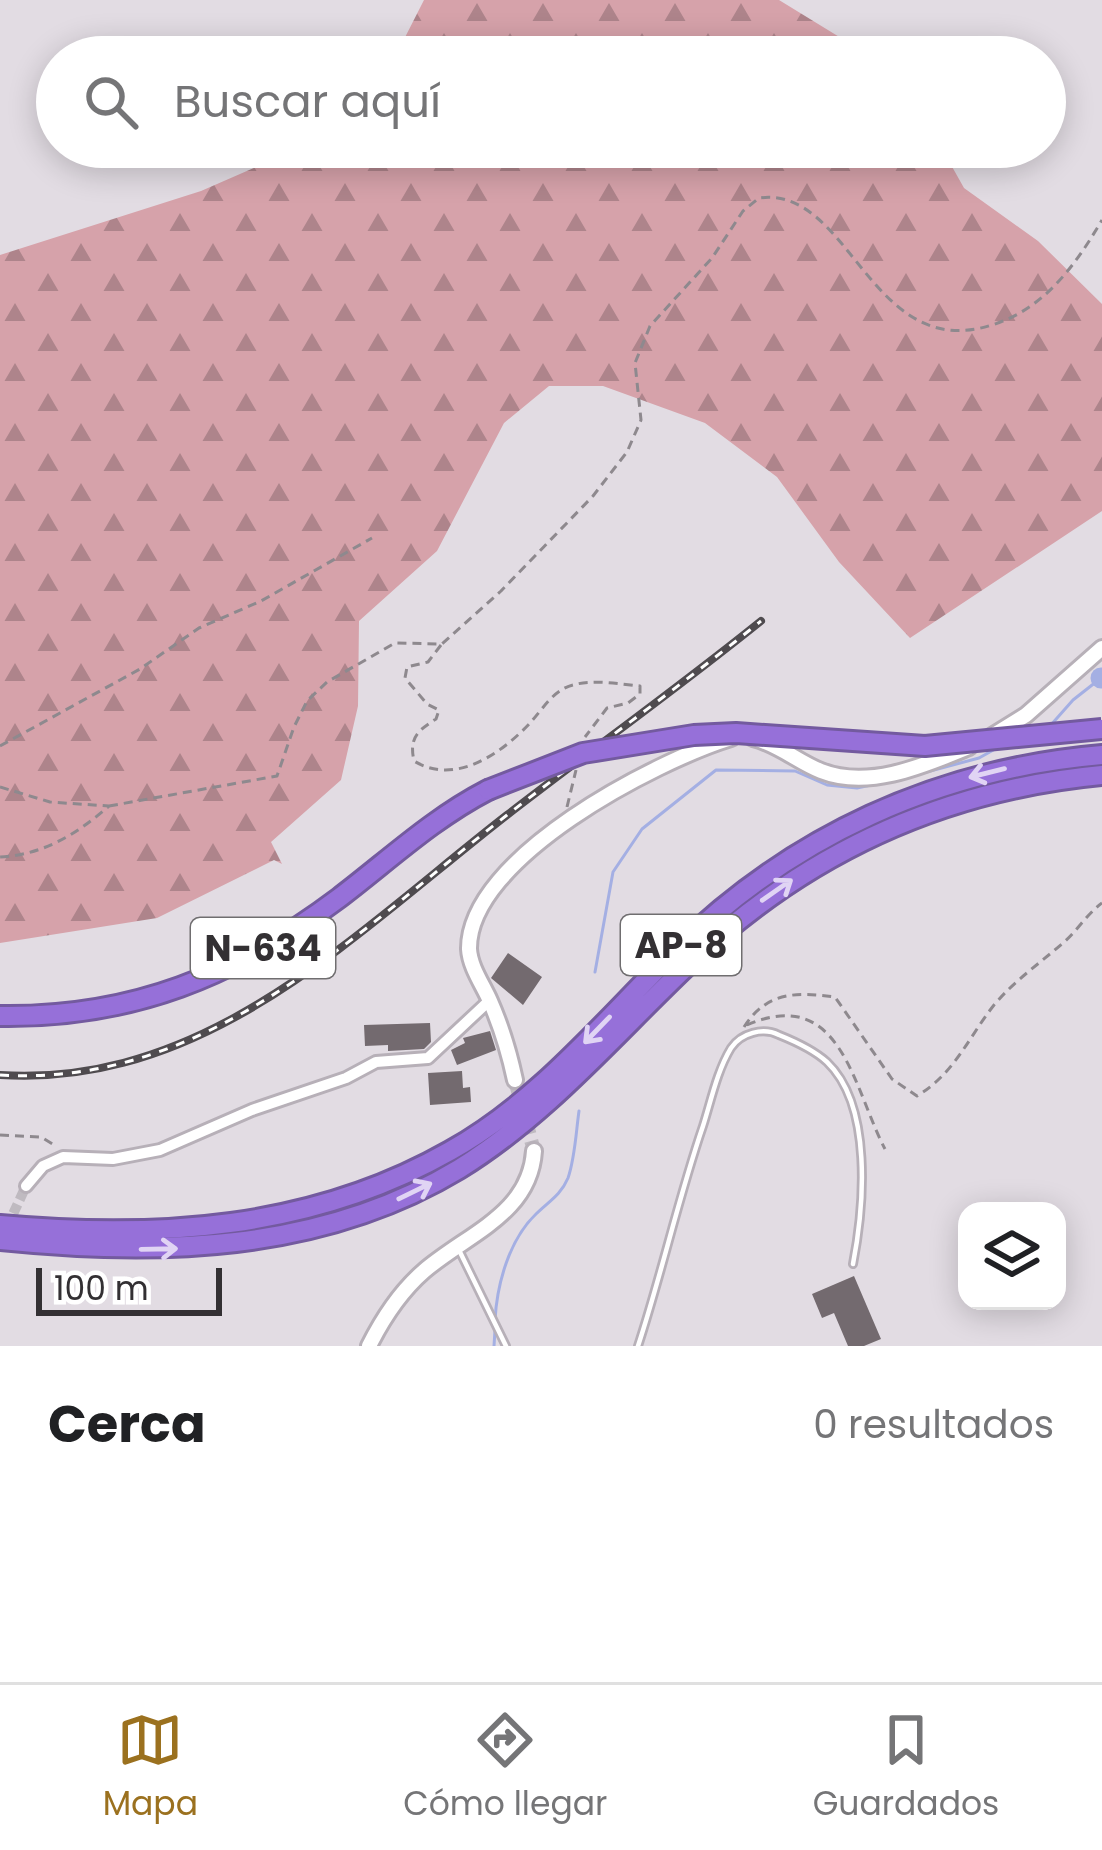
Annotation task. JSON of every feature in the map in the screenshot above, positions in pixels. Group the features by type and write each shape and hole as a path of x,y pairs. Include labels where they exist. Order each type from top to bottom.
{"highway":[{"name":"N-634","path":"0,1016 57,1017 180,990 242,962 290,931 428,826 488,790 583,753 736,733 925,746 1102,729"},
{"name":"AP-8","path":"0,1225 121,1232 238,1224 347,1199 390,1182 498,1120 719,910 827,835 895,803 980,775 1102,755"},
{"name":"AP-8","path":"0,1240 118,1250 240,1243 352,1218 404,1197 505,1139 589,1065 739,917 834,853 889,826 984,794 1102,775"}],"street":[{"path":"515,1080 509,1050 472,961 473,924 485,898 500,881 565,822 612,792 740,736 761,740 821,772 845,778 870,778 913,768 988,738 1026,716 1102,648"},
{"path":"26,1186 44,1166 63,1157 113,1159 160,1150 376,1062 428,1058 490,1000"},
{"path":"369,1346 382,1320 424,1270 507,1210 524,1192 533,1172 534,1151"}],"lane":[{"path":"638,1346 685,1179 733,1044 753,1032 774,1032 825,1060 842,1081 854,1111 863,1210 854,1264"},
{"path":"458,1248 506,1346"}],"path":[{"path":"584,739 595,720 608,708 640,694 640,686 573,685 554,694 499,751 473,766 447,772 428,770 414,761 410,745 439,710 416,692 406,678 407,667 428,662 501,591 627,452 641,420 635,363 650,326 712,258 743,212 759,198 786,200 815,219 856,258 889,301 912,319 943,331 979,329 1012,319 1048,294 1080,257 1102,220"},
{"path":"0,746 140,669 199,628 261,601 372,538"},
{"path":"0,787 50,802 109,806 278,776 293,727 307,701 327,682 395,643 442,644"},
{"path":"565,822 579,758"},
{"path":"0,857 22,856 61,842 109,806"},
{"path":"733,1044 751,1016 773,997 805,993 835,997 892,1079 917,1096 936,1085 962,1055 1010,987 1064,943 1102,903"},
{"path":"0,1135 41,1137 63,1157"}],"green space":[{"path":"424,0 779,0 838,36 406,36"},
{"path":"254,168 953,168 964,188 1038,241 1102,304 1102,511 910,638 839,562 777,477 705,423 603,386 549,386 504,423 437,551 359,621 358,706 341,780 271,842 282,864 274,860 157,918 0,943 0,255 201,191"}],"building":[{"path":"508,953 542,977 523,1005 491,978"},
{"path":"430,1023 431,1042 424,1049 388,1051 388,1045 365,1046 364,1025"},
{"path":"490,1031 496,1050 457,1065 451,1050 465,1043 463,1038"},
{"path":"462,1071 463,1088 470,1087 471,1102 430,1105 428,1073"},
{"path":"854,1276 881,1339 864,1346 848,1346 834,1313 822,1318 812,1294"}],"waterway":[{"path":"1050,726 1101,678"},
{"path":"904,778 979,758 997,748"},
{"path":"595,972 613,872 642,829 716,770 795,771 827,785 857,788 894,780"},
{"path":"495,1320 498,1292 512,1249 568,1178 579,1111"},
{"path":"494,1346 495,1330"}],"tunnel":[{"path":"515,1080 534,1151"},
{"path":"7,1227 26,1186"}],"railway":[{"path":"0,1075 75,1072 145,1056 211,1030 274,994 334,953 761,621"}]}
